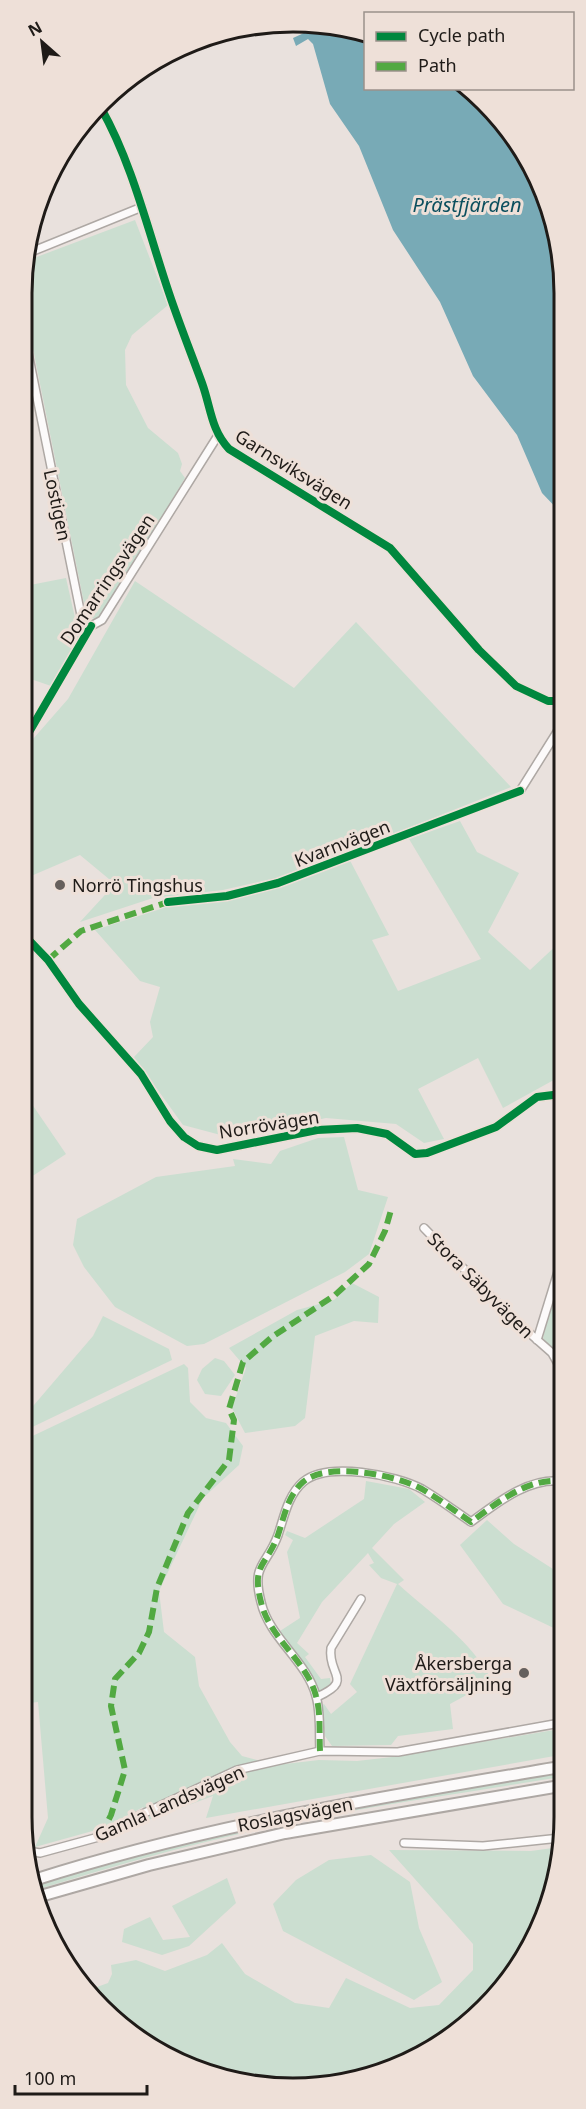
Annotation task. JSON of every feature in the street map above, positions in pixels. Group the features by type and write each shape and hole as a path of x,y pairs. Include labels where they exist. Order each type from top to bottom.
{"main road":[{"name":"Roslagsvägen","path":"39,1878 136,1849 276,1816 554,1768"},
{"name":"Roslagsvägen","path":"43,1895 149,1865 275,1836 554,1787"}],"street":[{"name":"Garnsviksvägen","path":"104,113 113,129 142,207 169,292 209,402 217,437 229,449 390,548 479,650 516,686 554,700"},
{"path":"36,250 142,207"},
{"name":"Lostigen","path":"32,373 82,620 91,626"},
{"name":"Domarringsvägen","path":"91,626 102,620 217,437"},
{"path":"520,791 554,736"},
{"name":"Norrövägen","path":"32,943 48,960 79,1004 141,1074 170,1121 184,1137 198,1146 217,1150 317,1130 357,1128 387,1134 415,1154 427,1153 496,1127 537,1097 554,1095"},
{"name":"Stora Säbyvägen","path":"424,1228 554,1357"},
{"path":"537,1340 554,1285"},
{"path":"320,1751 317,1697 310,1682 265,1615 258,1576 258,1567 276,1538 291,1497 303,1482 317,1473 345,1471 393,1479 420,1488 471,1522 547,1480 554,1480"},
{"path":"317,1697 334,1689 337,1673 330,1655 330,1648 361,1599"},
{"name":"Gamla Landsvägen","path":"34,1852 40,1853 106,1835 138,1815 237,1770 320,1751 398,1752 554,1724"},
{"path":"404,1843 483,1846 553,1839"}],"green space":[{"path":"135,220 168,305 132,335 125,350 126,385 148,428 178,453 182,464 180,471 185,478 102,617 94,619 86,613 32,344 34,258"},
{"path":"66,578 80,640 51,686 32,679 32,585"},
{"path":"135,581 294,688 356,622 511,787 388,836 344,849 389,935 372,940 398,991 481,959 409,839 460,821 477,852 519,873 488,932 530,970 554,948 554,1080 503,1108 478,1058 418,1089 444,1139 424,1143 396,1124 326,1118 232,1138 183,1125 134,1057 153,1037 150,1022 160,987 140,981 95,930 170,906 232,898 271,879 223,890 153,898 80,922 115,884 80,855 32,876 32,741 68,699"},
{"path":"32,1104 66,1154 32,1176"},
{"path":"344,1137 358,1190 388,1197 369,1254 345,1272 204,1344 187,1346 115,1307 84,1267 73,1245 77,1219 156,1177 235,1166 233,1159 271,1164 280,1151 318,1138"},
{"path":"352,1283 379,1297 378,1323 354,1321 315,1336 305,1418 295,1426 245,1433 232,1408 246,1368 229,1348 297,1310 334,1300"},
{"path":"554,1294 554,1353 543,1338"},
{"path":"103,1316 169,1349 172,1360 32,1427 32,1407 93,1336"},
{"path":"215,1358 224,1361 235,1375 221,1396 205,1394 197,1380 202,1369"},
{"path":"184,1364 188,1368 190,1402 206,1418 226,1423 243,1446 239,1465 203,1498 159,1591 164,1632 195,1657 199,1686 230,1742 242,1756 276,1765 319,1760 357,1761 554,1730 554,1756 206,1818 213,1796 143,1822 143,1807 107,1827 35,1847 48,1818 38,1702 32,1703 32,1436"},
{"path":"366,1481 409,1489 425,1502 394,1524 372,1548 404,1580 398,1584 474,1653 492,1681 450,1704 453,1729 398,1736 391,1745 332,1746 325,1736 321,1706 324,1704 331,1714 357,1692 350,1684 397,1584 381,1578 369,1565 374,1563 368,1553 322,1602 297,1643 309,1654 305,1657 321,1679 330,1678 331,1685 318,1693 280,1631 300,1618 287,1552 293,1540 285,1535 287,1531 305,1538 364,1499"},
{"path":"487,1520 514,1544 553,1569 554,1628 503,1604 460,1545"},
{"path":"554,1773 554,1778 363,1809 259,1829 147,1857 41,1888 40,1884 210,1836 341,1809"},
{"path":"552,1848 546,1884 528,1932 500,1975 478,2001 452,2023 409,2051 377,2064 327,2075 293,2078 225,2069 193,2058 162,2042 121,2013 96,1988 108,1983 112,1974 111,1965 136,1960 165,1971 207,1955 222,1943 245,1974 295,2003 329,2008 346,1978 410,2008 439,2005 473,1970 473,1944 389,1850 531,1851"},
{"path":"371,1855 410,1882 419,1928 442,1982 414,2000 283,1931 273,1904 296,1880 329,1860"},
{"path":"227,1878 236,1903 189,1946 162,1955 122,1942 124,1929 150,1917 163,1940 190,1937 172,1906"}],"water":[{"name":"Prästfjärden","path":"304,33 327,34 364,41 364,90 457,90 490,121 528,177 546,225 554,276 554,506 542,493 517,435 473,376 440,302 393,230 359,146 330,104 313,44 308,39 296,46 293,38"}],"marked path":[{"path":"48,960 81,931 168,902"},
{"path":"106,1835 103,1831 111,1815 125,1770 111,1706 115,1679 139,1653 149,1632 157,1588 188,1513 229,1460 234,1420 229,1409 243,1362 272,1337 335,1295 369,1264 385,1231 391,1210"},
{"path":"320,1751 319,1709 316,1696 305,1672 265,1615 258,1589 259,1572 274,1545 287,1507 298,1487 314,1476 328,1472 362,1472 379,1475 422,1489 471,1522 513,1493 536,1483 554,1481"}],"cycle path":[{"path":"103,113 131,175 215,426 223,442 229,449 390,548 479,650 516,686 548,701 554,701"},
{"path":"32,727 91,626"},
{"name":"Kvarnvägen","path":"168,902 227,896 278,883 520,791"},
{"path":"32,943 48,960 79,1004 141,1074 170,1121 184,1137 198,1146 217,1150 317,1130 357,1128 387,1134 415,1154 427,1153 496,1127 537,1097 554,1095"}],"place":[{"name":"Norrö Tingshus","path":"60,885"},
{"name":"Åkersberga Växtförsäljning","path":"524,1673"}]}
